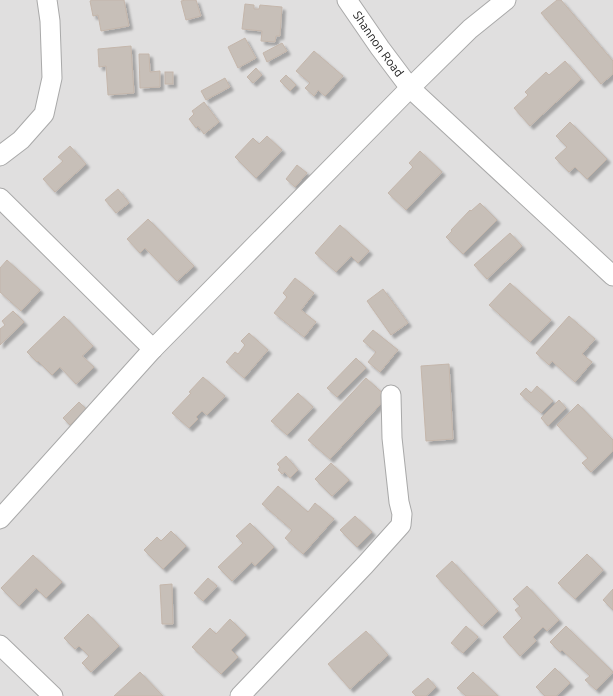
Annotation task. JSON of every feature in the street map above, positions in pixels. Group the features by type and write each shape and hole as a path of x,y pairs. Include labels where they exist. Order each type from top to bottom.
{"street":[{"path":"0,156 21,140 44,114 52,78 50,21 47,0"},
{"name":"Shannon Road","path":"347,0 410,88 613,276"},
{"path":"0,519 153,349 410,88 470,29 506,0"},
{"path":"0,198 153,349"},
{"path":"240,696 365,565 401,524 402,514 399,502 392,438 391,395"},
{"path":"0,645 53,696"}],"shaded area":[{"path":"0,0 613,0 613,696 0,696"}],"building":[{"path":"124,0 129,26 101,31 98,15 93,16 90,1"},
{"path":"196,0 201,16 186,20 181,1"},
{"path":"557,0 561,0 613,61 613,74 601,84 541,13"},
{"path":"245,4 254,5 254,9 259,9 260,5 282,7 280,36 276,36 275,42 261,41 262,31 242,29"},
{"path":"245,38 256,58 238,68 228,47"},
{"path":"282,43 287,51 267,62 263,53"},
{"path":"131,46 134,93 108,95 106,66 99,67 98,49"},
{"path":"314,51 343,76 325,96 318,90 314,96 305,88 310,83 296,71"},
{"path":"139,54 149,54 150,72 160,71 160,87 140,88"},
{"path":"565,61 581,79 530,126 514,108 528,95 525,92 546,72 549,75"},
{"path":"256,68 262,75 253,83 247,77"},
{"path":"165,72 173,72 173,84 165,84"},
{"path":"286,75 296,85 290,91 280,81"},
{"path":"225,78 230,87 206,100 201,91"},
{"path":"204,102 219,122 204,134 198,126 196,128 189,119 194,114 192,111"},
{"path":"570,122 607,159 587,179 575,167 569,172 555,158 567,147 556,136"},
{"path":"267,136 282,150 256,178 235,157 253,138 259,144"},
{"path":"70,146 86,164 55,192 43,179 63,161 58,157"},
{"path":"420,151 442,172 406,210 388,193 413,167 409,163"},
{"path":"297,165 307,173 295,187 286,179"},
{"path":"118,189 129,203 116,213 105,200"},
{"path":"480,203 497,220 463,254 446,237 470,210 471,211"},
{"path":"148,219 194,266 177,281 145,248 140,253 127,239"},
{"path":"340,225 369,251 358,263 351,256 336,272 315,253"},
{"path":"510,233 522,246 487,279 474,265"},
{"path":"7,260 40,290 21,311 0,292 0,268"},
{"path":"295,278 314,293 301,310 316,322 304,337 274,313 287,297 283,293"},
{"path":"510,283 551,320 530,342 489,305"},
{"path":"383,289 408,323 391,335 367,301"},
{"path":"13,311 24,322 0,345 0,329 5,325 2,321"},
{"path":"64,316 93,346 82,356 94,367 76,384 60,367 52,375 27,352"},
{"path":"569,316 595,339 582,354 592,362 575,382 552,361 549,365 536,353"},
{"path":"373,330 398,350 380,372 368,362 376,352 363,341"},
{"path":"249,333 268,350 244,378 226,362 235,352 238,354 245,345 241,341"},
{"path":"356,358 366,368 337,397 327,388"},
{"path":"449,364 453,439 426,441 421,366"},
{"path":"203,377 225,396 207,415 202,411 196,417 198,419 189,428 172,413 191,393 189,392"},
{"path":"366,378 387,397 330,459 308,440"},
{"path":"537,386 553,401 541,413 520,394 526,388 531,393"},
{"path":"298,393 313,407 287,435 271,421"},
{"path":"559,400 566,408 548,426 541,418"},
{"path":"79,402 86,409 70,425 63,418"},
{"path":"578,404 613,440 613,451 591,472 582,463 588,458 557,425"},
{"path":"286,456 298,470 290,478 285,472 282,474 278,470 280,467 277,464"},
{"path":"331,463 349,480 332,496 315,479"},
{"path":"278,486 308,512 315,503 334,519 303,554 285,538 292,530 262,504"},
{"path":"355,516 372,532 357,547 340,530"},
{"path":"250,523 274,547 255,566 252,562 232,581 218,567 243,543 236,536"},
{"path":"171,531 186,546 163,569 144,550 157,537 161,541"},
{"path":"587,554 603,570 575,599 558,583"},
{"path":"33,555 62,582 46,598 36,588 19,606 1,588"},
{"path":"452,561 498,611 482,626 436,576"},
{"path":"208,578 217,586 203,601 194,593"},
{"path":"172,584 173,624 162,624 160,585"},
{"path":"527,586 559,620 547,631 543,627 533,637 536,641 520,656 503,637 522,618 515,610 520,606 513,599"},
{"path":"613,589 613,610 603,600"},
{"path":"88,614 119,646 91,672 82,663 89,656 79,646 75,649 64,638"},
{"path":"230,619 246,635 231,650 238,657 221,674 192,647 210,628 216,634"},
{"path":"466,626 478,637 463,653 451,643"},
{"path":"566,626 613,672 596,690 585,680 590,676 562,650 560,652 550,642"},
{"path":"366,631 388,655 350,689 328,664"},
{"path":"555,668 570,683 556,696 545,696 536,687"},
{"path":"140,672 163,696 114,696"},
{"path":"473,672 498,696 466,696 457,688"},
{"path":"428,678 436,687 426,696 416,696 412,692"}]}
